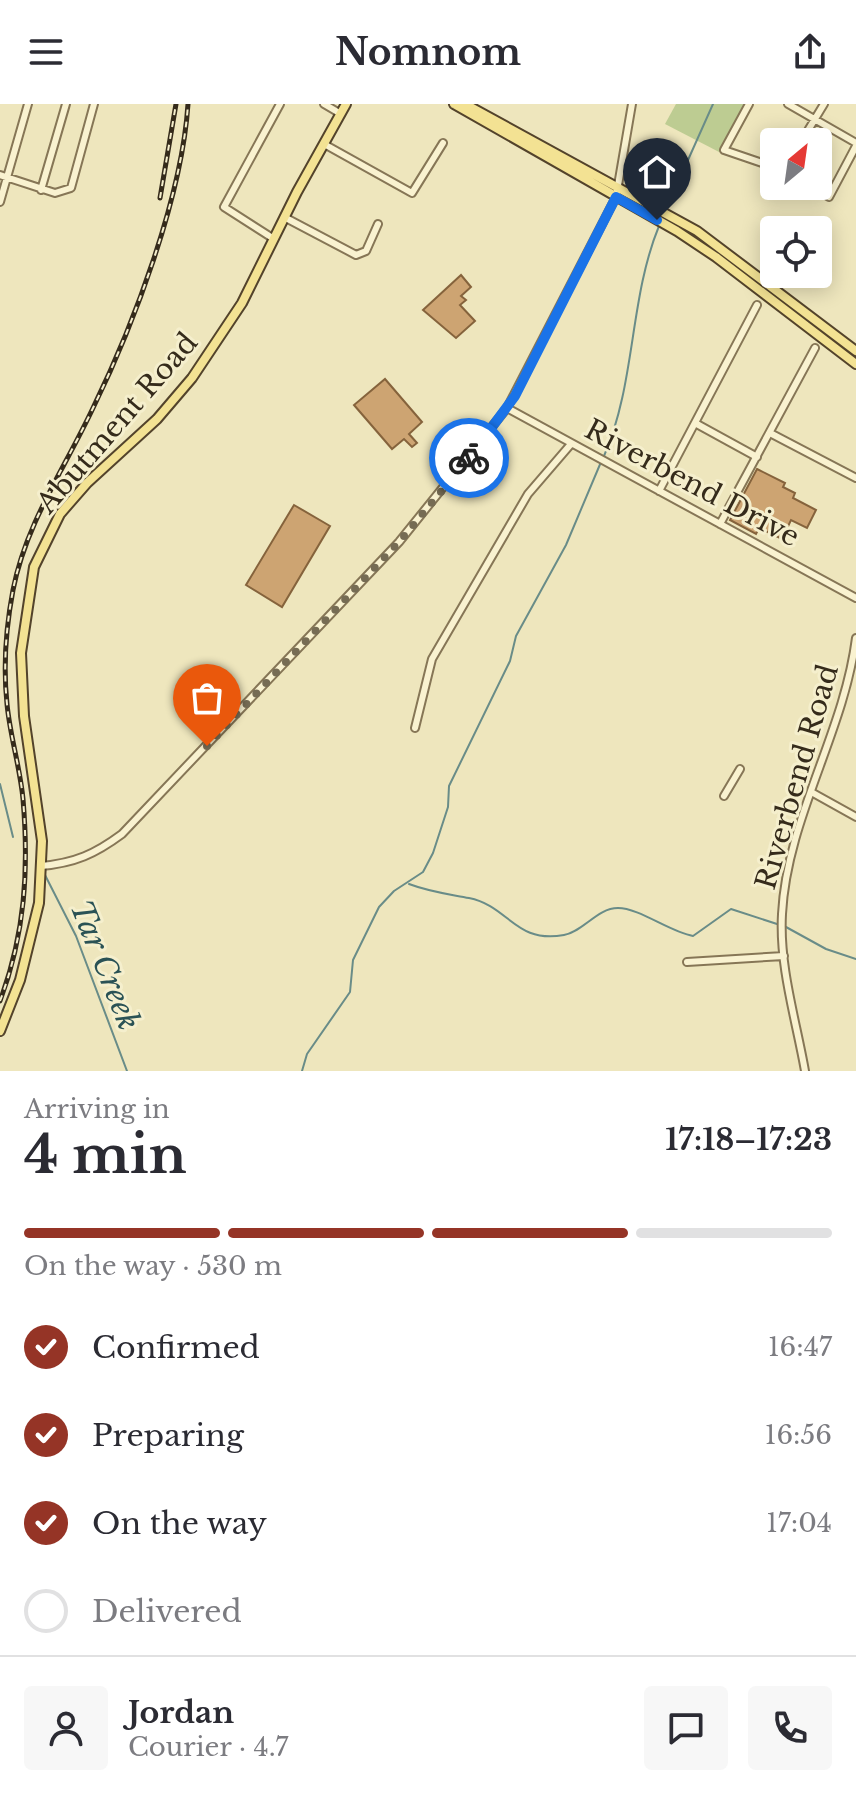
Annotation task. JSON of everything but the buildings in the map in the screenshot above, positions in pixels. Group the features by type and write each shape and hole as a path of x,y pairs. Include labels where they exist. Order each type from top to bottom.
{"main road":[{"name":"Abutment Road","path":"0,1031 20,980 39,903 42,841 24,716 21,653 34,567 60,514 87,483 157,419 192,378 242,303 284,217 346,104"},
{"path":"454,104 465,104 618,186 718,246 856,351"},
{"path":"454,104 716,257 856,364"}],"street":[{"path":"0,202 28,104"},
{"path":"41,190 66,104"},
{"path":"0,175 55,193 71,188 94,104"},
{"path":"274,239 224,207 280,104"},
{"path":"324,104 341,114"},
{"path":"41,866 71,864 97,853 122,834 399,542 507,408 616,197 632,104"},
{"path":"749,104 724,150 760,162"},
{"path":"788,104 856,144 832,191"},
{"path":"810,128 824,104"},
{"path":"324,144 413,193 443,143"},
{"path":"284,217 356,255 366,251 378,224"},
{"path":"659,491 757,305"},
{"path":"720,524 815,348"},
{"name":"Riverbend Drive","path":"507,408 856,598"},
{"path":"695,423 757,457"},
{"path":"770,433 856,478"},
{"path":"415,728 432,659 528,494 571,444"},
{"name":"Riverbend Road","path":"805,1071 784,956 782,912 787,875 848,685 856,638"},
{"path":"724,796 740,769"},
{"path":"813,793 856,817"},
{"path":"687,962 784,956"}],"green space":[{"path":"676,104 746,104 721,153 665,124"}],"waterway":[{"path":"667,207 713,104"},
{"path":"604,456 622,400 642,282 659,226"},
{"path":"302,1071 307,1054 350,992 353,960 379,907 394,891 423,872 433,853 448,807 449,786 510,661 516,636 566,545 601,462"},
{"name":"Tar Creek","path":"0,784 13,837"},
{"name":"Tar Creek","path":"45,875 76,936 127,1071"},
{"path":"409,884 483,902 523,929 547,936 571,933 604,912 618,908 693,936 731,909 777,924"},
{"path":"786,927 826,949 856,959"}],"railway":[{"path":"160,198 176,104"},
{"path":"0,1001 15,951 25,876 23,799 6,690 6,647 13,590 27,542 109,375 154,259 176,179 188,104"}],"way so far":[{"path":"207,746 298,645 399,542 469,458"}],"route":[{"path":"469,458 515,396 616,197 657,220"}]}
